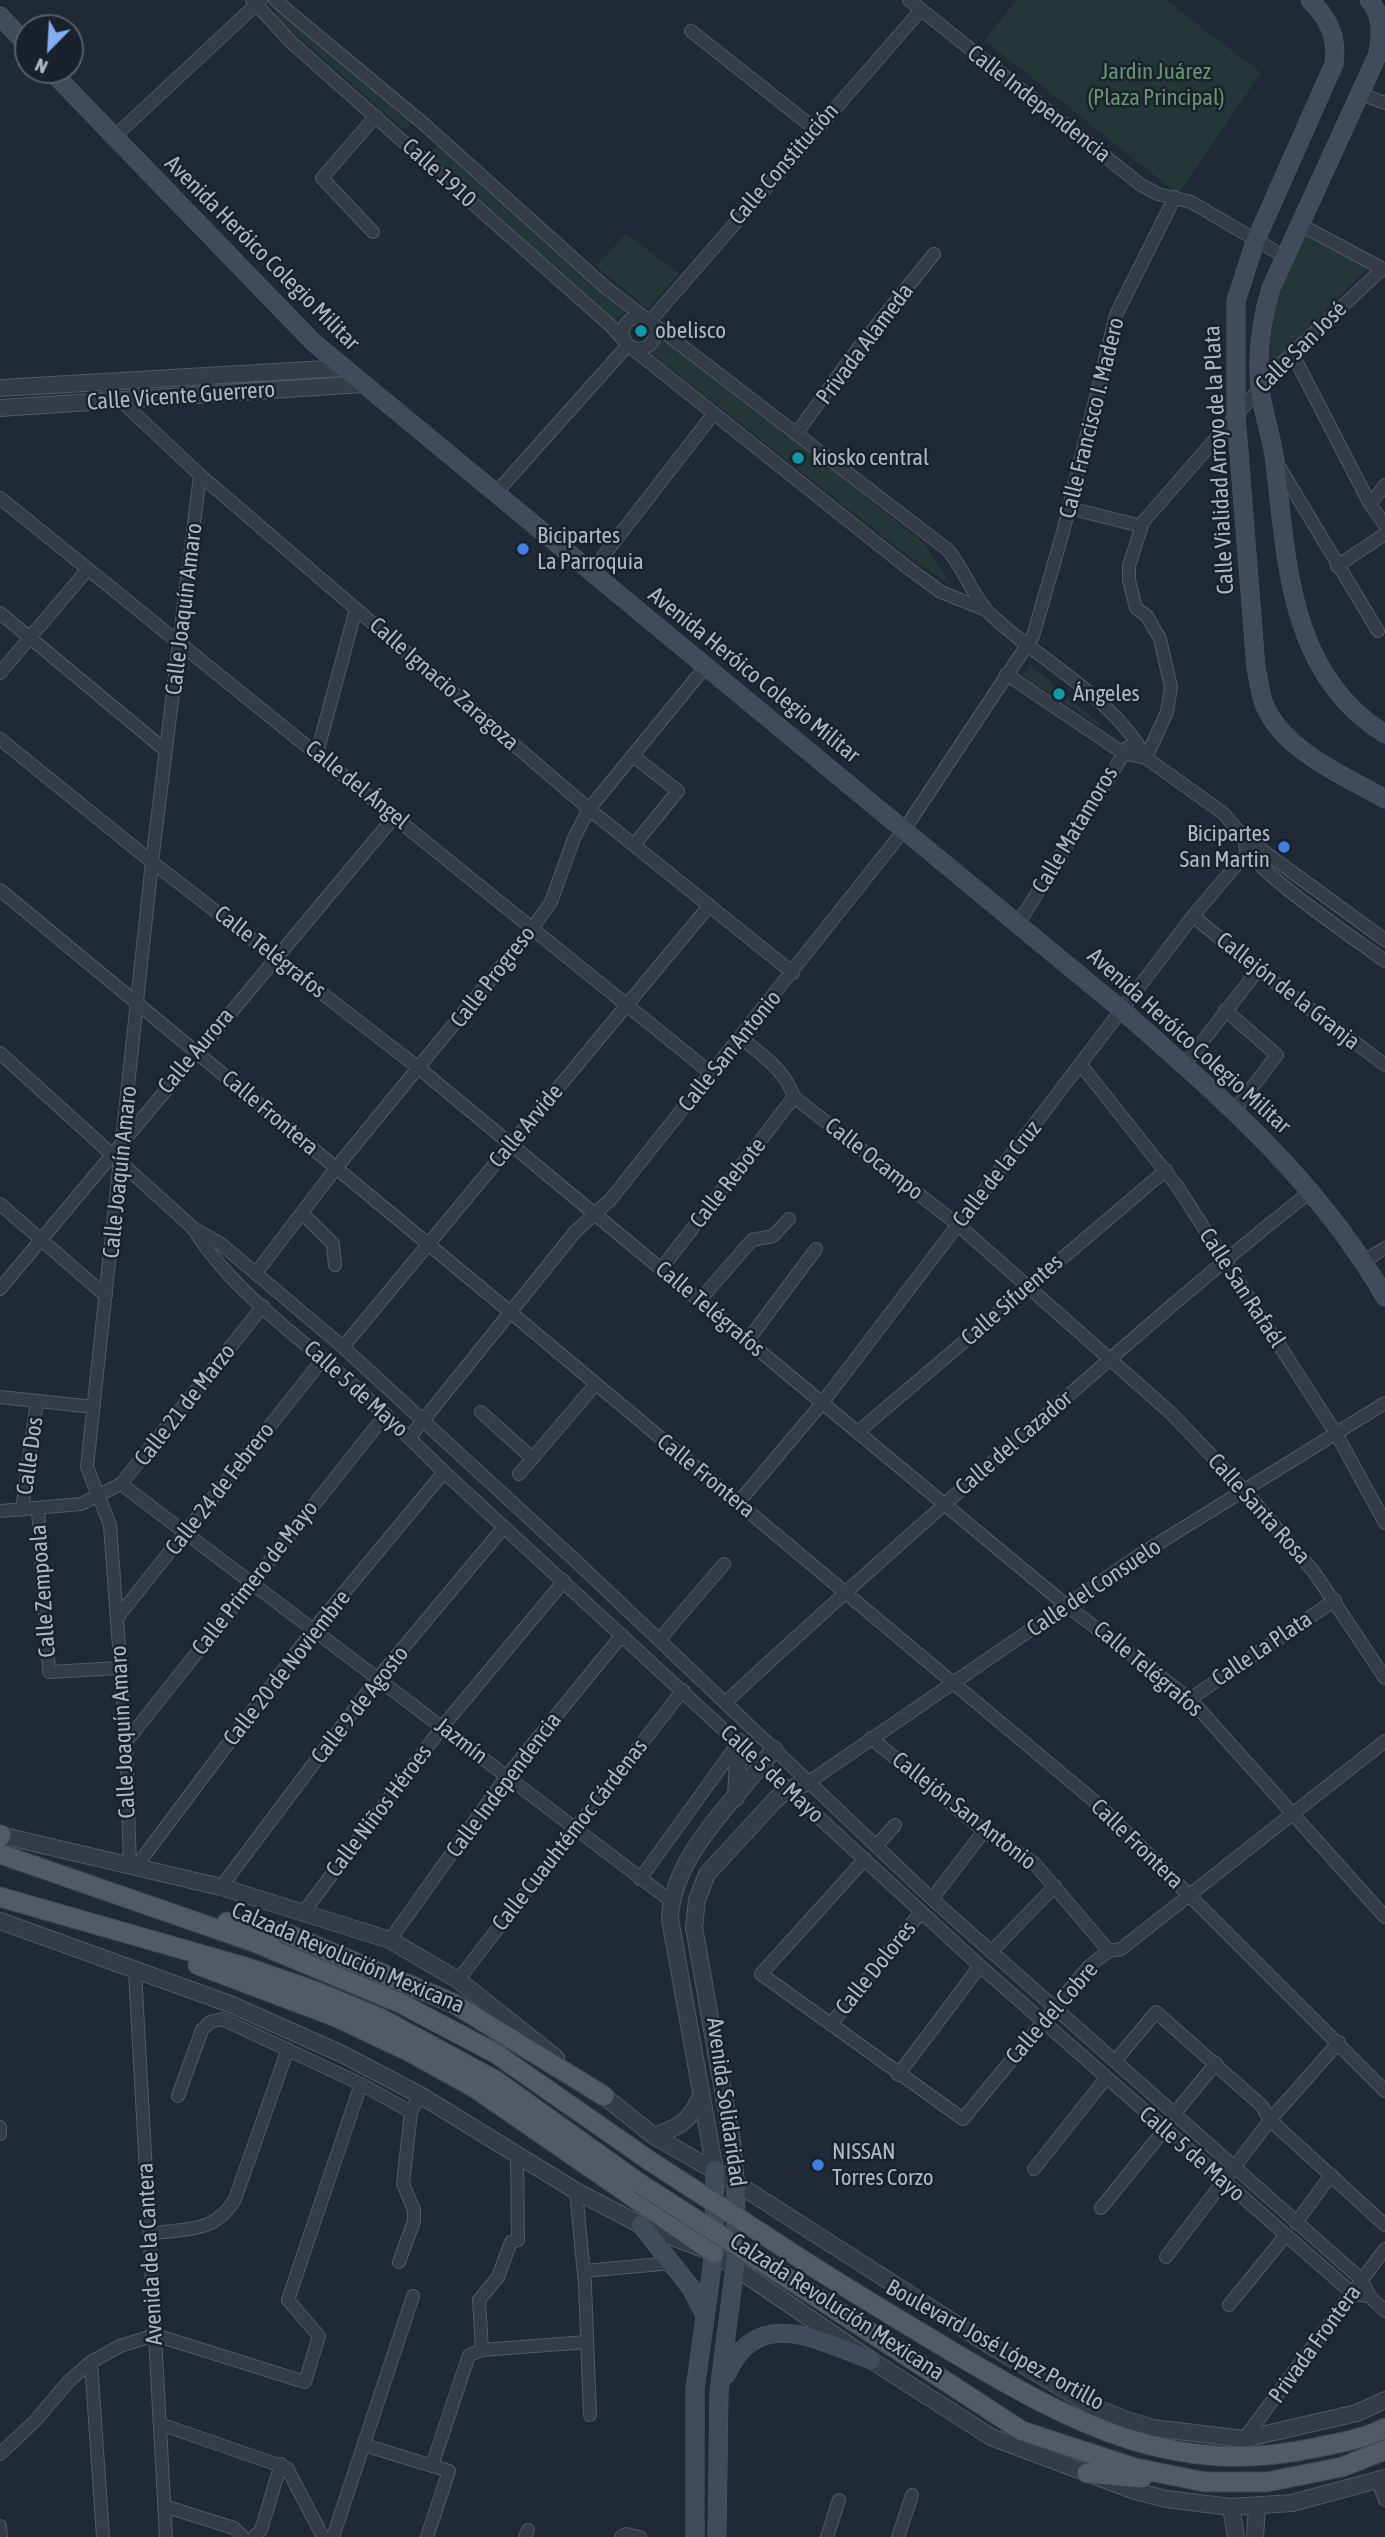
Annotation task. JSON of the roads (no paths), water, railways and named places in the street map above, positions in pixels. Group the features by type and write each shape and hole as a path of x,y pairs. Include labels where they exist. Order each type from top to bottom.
{"main road":[{"name":"Calle Vialidad Arroyo de la Plata","path":"1310,0 1329,23 1336,51 1334,64 1255,242 1236,301 1236,415 1256,668 1265,706 1284,734 1385,799"},
{"name":"Calle Vialidad Arroyo de la Plata","path":"1369,0 1380,18 1382,52 1285,257 1262,315 1260,388 1275,459 1285,558 1301,625 1317,661 1343,699 1385,734"},
{"path":"0,16 14,31"},
{"name":"Avenida Heróico Colegio Militar","path":"63,84 313,342 1123,1011 1184,1065 1274,1148 1364,1261 1385,1297"},
{"name":"Calzada Revolución Mexicana","path":"0,1840 400,2003 470,2037 650,2161 798,2258"},
{"name":"Calzada Revolución Mexicana","path":"0,1897 129,1936 246,1967 315,1991 382,2019 495,2080 639,2183 1022,2431 1135,2468 1183,2480"},
{"path":"181,1916 285,1933 453,2003 604,2096"},
{"path":"129,1936 335,2018 410,2052 475,2088 714,2253"},
{"name":"Avenida Solidaridad","path":"695,2537 695,2389 714,2253 715,2170"},
{"name":"Avenida Solidaridad","path":"717,2537 719,2391 735,2267 736,2183"},
{"path":"641,2225 691,2287 704,2313"},
{"name":"Boulevard José López Portillo","path":"798,2258 1021,2392 1073,2419 1124,2439 1195,2455 1258,2456 1336,2443 1385,2428"},
{"path":"719,2391 736,2355 761,2335 800,2334 870,2360"},
{"path":"1087,2473 1228,2484 1289,2479 1342,2467 1385,2450"}],"street":[{"name":"Calle 1910","path":"275,0 425,125 605,287 948,551 986,610"},
{"name":"Calle Independencia","path":"909,0 1141,186 1158,194 1191,202 1255,242 1285,257"},
{"name":"Calle 1910","path":"256,2 376,116 611,326 628,345 908,568 941,592 986,610"},
{"path":"113,138 256,2"},
{"name":"Calle Constitución","path":"650,321 921,10"},
{"path":"691,32 815,130"},
{"path":"1361,94 1385,103"},
{"path":"373,232 322,178 376,116"},
{"path":"408,144 425,125"},
{"name":"Calle Francisco I. Madero","path":"1026,645 1033,636 1069,508 1116,315 1175,197"},
{"path":"1301,225 1383,269"},
{"name":"Privada Alameda","path":"796,434 856,351 934,254"},
{"name":"Calle San José","path":"1146,758 1167,712 1171,687 1160,639 1147,616 1136,608 1129,580 1129,566 1141,526 1149,511 1292,353 1383,269"},
{"path":"636,317 650,321 656,334 654,341 643,348 628,345 623,332 625,325 636,317"},
{"path":"495,494 628,345"},
{"path":"1292,353 1370,504 1385,525"},
{"name":"Calle Vicente Guerrero","path":"0,388 343,368"},
{"name":"Calle Ignacio Zaragoza","path":"103,384 200,475 589,809 793,973"},
{"name":"Calle Vicente Guerrero","path":"0,408 363,384"},
{"path":"591,572 714,413"},
{"path":"1275,459 1378,631"},
{"name":"Calle Joaquín Amaro","path":"133,1868 110,1524 87,1466 152,862 200,475"},
{"path":"1370,504 1385,485"},
{"name":"Calle del Ángel","path":"3,506 181,642 531,930 712,1074"},
{"path":"1069,508 1141,526"},
{"path":"1337,566 1385,534"},
{"path":"0,673 88,569"},
{"path":"317,753 356,609"},
{"path":"986,610 1093,698 1135,738 1146,758"},
{"path":"0,613 165,750"},
{"name":"Calle San Antonio","path":"409,1438 509,1311 575,1232 611,1199 793,973 904,830 1026,645"},
{"name":"Calle Progreso","path":"256,1273 337,1168 531,930 551,902 574,838 589,809 706,666"},
{"path":"1006,674 1123,753 1146,758 1223,813 1265,871 1385,961"},
{"name":"Calle Matamoros","path":"1018,924 1123,753 1135,738"},
{"name":"Calle Telégrafos","path":"0,739 152,862 419,1069 1067,1605 1190,1699 1385,1917"},
{"path":"633,756 678,791 634,845"},
{"name":"Calle Aurora","path":"0,1289 42,1242 124,1137 394,816"},
{"path":"1248,844 1385,940"},
{"name":"Calle de la Cruz","path":"738,1503 823,1402 1248,844"},
{"name":"Calle Frontera","path":"0,890 845,1590 1099,1805 1339,2042 1385,2091"},
{"name":"Calle Arvide","path":"343,1347 709,906"},
{"name":"Callejón de la Granja","path":"1193,916 1258,970 1385,1065"},
{"path":"1184,1065 1258,970"},
{"path":"1225,1010 1277,1055 1234,1111"},
{"name":"Calle Ocampo","path":"741,1038 778,1069 790,1083 794,1097 957,1224 1109,1361"},
{"name":"Calle 5 de Mayo","path":"0,1053 121,1166 193,1228 221,1244 343,1347 659,1640 932,1899 1362,2280 1370,2297 1385,2311"},
{"name":"Calle San Rafaél","path":"1082,1065 1166,1170 1337,1435 1385,1523"},
{"name":"Calle Rebote","path":"662,1269 794,1097"},
{"name":"Calle Sifuentes","path":"859,1431 1166,1170"},
{"name":"Calle del Cazador","path":"725,1703 845,1590 1224,1260 1310,1192"},
{"path":"0,1204 106,1296"},
{"path":"302,1213 333,1244 335,1265"},
{"path":"699,1301 752,1240 773,1236 789,1219"},
{"name":"Calle 5 de Mayo","path":"193,1228 210,1255 263,1306 386,1414 444,1472 980,1966 1222,2182 1352,2293 1370,2297"},
{"path":"1364,1261 1385,1248"},
{"path":"748,1340 816,1249"},
{"name":"Calle 21 de Marzo","path":"0,1511 38,1510 81,1504 100,1497 121,1484 263,1306"},
{"name":"Calle 24 de Febrero","path":"117,1618 323,1359"},
{"name":"Calle Santa Rosa","path":"1109,1361 1172,1414 1245,1492 1335,1600 1385,1678"},
{"path":"519,1475 595,1385"},
{"path":"0,1397 94,1407"},
{"name":"Calle Dos","path":"22,1510 37,1401"},
{"name":"Calle del Consuelo","path":"809,1782 1138,1556 1385,1403"},
{"path":"481,1412 532,1458"},
{"name":"Calle Primero de Mayo","path":"125,1742 386,1414"},
{"name":"Calle 20 de Noviembre","path":"133,1868 313,1630 444,1472"},
{"name":"Jazmín","path":"121,1484 443,1726 572,1829 671,1901"},
{"name":"Calle Zempoala","path":"38,1510 49,1672 120,1668"},
{"name":"Calle 9 de Agosto","path":"221,1887 378,1678 505,1527"},
{"path":"659,1640 724,1564"},
{"name":"Calle Niños Héroes","path":"303,1913 443,1726 564,1581"},
{"name":"Calle La Plata","path":"1190,1699 1335,1600"},
{"name":"Calle Independencia","path":"390,1940 506,1777 622,1635"},
{"name":"Calle Cuauhtémoc Cárdenas","path":"458,1980 572,1829 683,1690"},
{"path":"640,1879 750,1727"},
{"name":"Callejón San Antonio","path":"871,1738 984,1831 1034,1863 1109,1951"},
{"name":"Calle del Cobre","path":"898,2075 963,2119 1089,1966 1109,1951 1121,1949 1385,1741"},
{"path":"736,1798 739,1742"},
{"name":"Avenida Solidaridad","path":"715,2170 670,1919 671,1901 684,1866 774,1749"},
{"name":"Avenida Solidaridad","path":"736,2183 732,2142 694,1927 697,1900 707,1874 776,1799 789,1789 809,1782"},
{"path":"877,1845 895,1825"},
{"name":"Calle Dolores","path":"932,1899 984,1831"},
{"name":"Calzada Revolución Mexicana","path":"0,1840 221,1887 390,1940 458,1980 654,2136 715,2170 981,2340 1092,2406 1153,2428 1244,2439 1357,2413 1385,2400"},
{"path":"865,1860 761,1974 898,2075 980,1966"},
{"path":"991,1952 1055,1886"},
{"name":"Calle Dolores","path":"831,2024 921,1912"},
{"name":"Calzada Revolución Mexicana","path":"0,1921 230,2004 342,2054 421,2095 576,2191 641,2225 714,2253 870,2360 991,2437 1167,2499 1231,2507 1292,2503 1382,2480"},
{"name":"Avenida de la Cantera","path":"135,1971 166,2537"},
{"path":"1116,2060 1156,2011 1216,2063 1262,2106 1270,2120 1385,2225"},
{"path":"178,2096 202,2030 210,2022 222,2019 360,2084 411,2112"},
{"path":"1166,2257 1270,2120 1339,2042"},
{"path":"149,2234 215,2224 225,2216 235,2199 288,2049"},
{"path":"1175,2113 1216,2063"},
{"path":"1034,2169 1106,2078"},
{"path":"0,2454 35,2421 69,2381 91,2362 120,2346 155,2334 305,2382 319,2336 288,2301 360,2084"},
{"path":"654,2136 675,2129 692,2116 702,2094"},
{"path":"400,2262 414,2221 414,2210 403,2184 411,2112 421,2095"},
{"path":"1101,2208 1164,2130"},
{"path":"482,2350 479,2301 498,2277 511,2242 518,2239 517,2156"},
{"path":"1296,2223 1331,2175"},
{"path":"576,2191 584,2271 590,2415"},
{"path":"1229,2305 1286,2235"},
{"name":"Privada Frontera","path":"1244,2439 1385,2249"},
{"path":"584,2271 672,2263"},
{"path":"333,2537 413,2296"},
{"path":"432,2466 469,2355 482,2350 587,2342"},
{"path":"91,2362 103,2537"},
{"path":"160,2424 281,2464 292,2474 323,2537"},
{"path":"364,2445 449,2472 427,2537"},
{"path":"254,2537 261,2530 281,2464"},
{"path":"1382,2480 1385,2500"},
{"path":"898,2537 912,2495"},
{"path":"827,2537 839,2500"},
{"path":"164,2506 234,2528 243,2537"},
{"path":"1231,2507 1236,2537"},
{"path":"1255,2537 1257,2507"},
{"path":"0,2526 1,2537"},
{"path":"621,2537 626,2534 640,2537"}],"place":[{"name":"obelisco","path":"641,331"},
{"name":"kiosko central","path":"798,458"},
{"name":"Bicipartes La Parroquia","path":"523,549"},
{"name":"Ángeles","path":"1059,694"},
{"name":"Bicipartes San Martin","path":"1284,847"},
{"name":"NISSAN Torres Corzo","path":"818,2165"}],"park label":[{"name":"Jardin Juárez (Plaza Principal)","path":"1156,85"}]}
